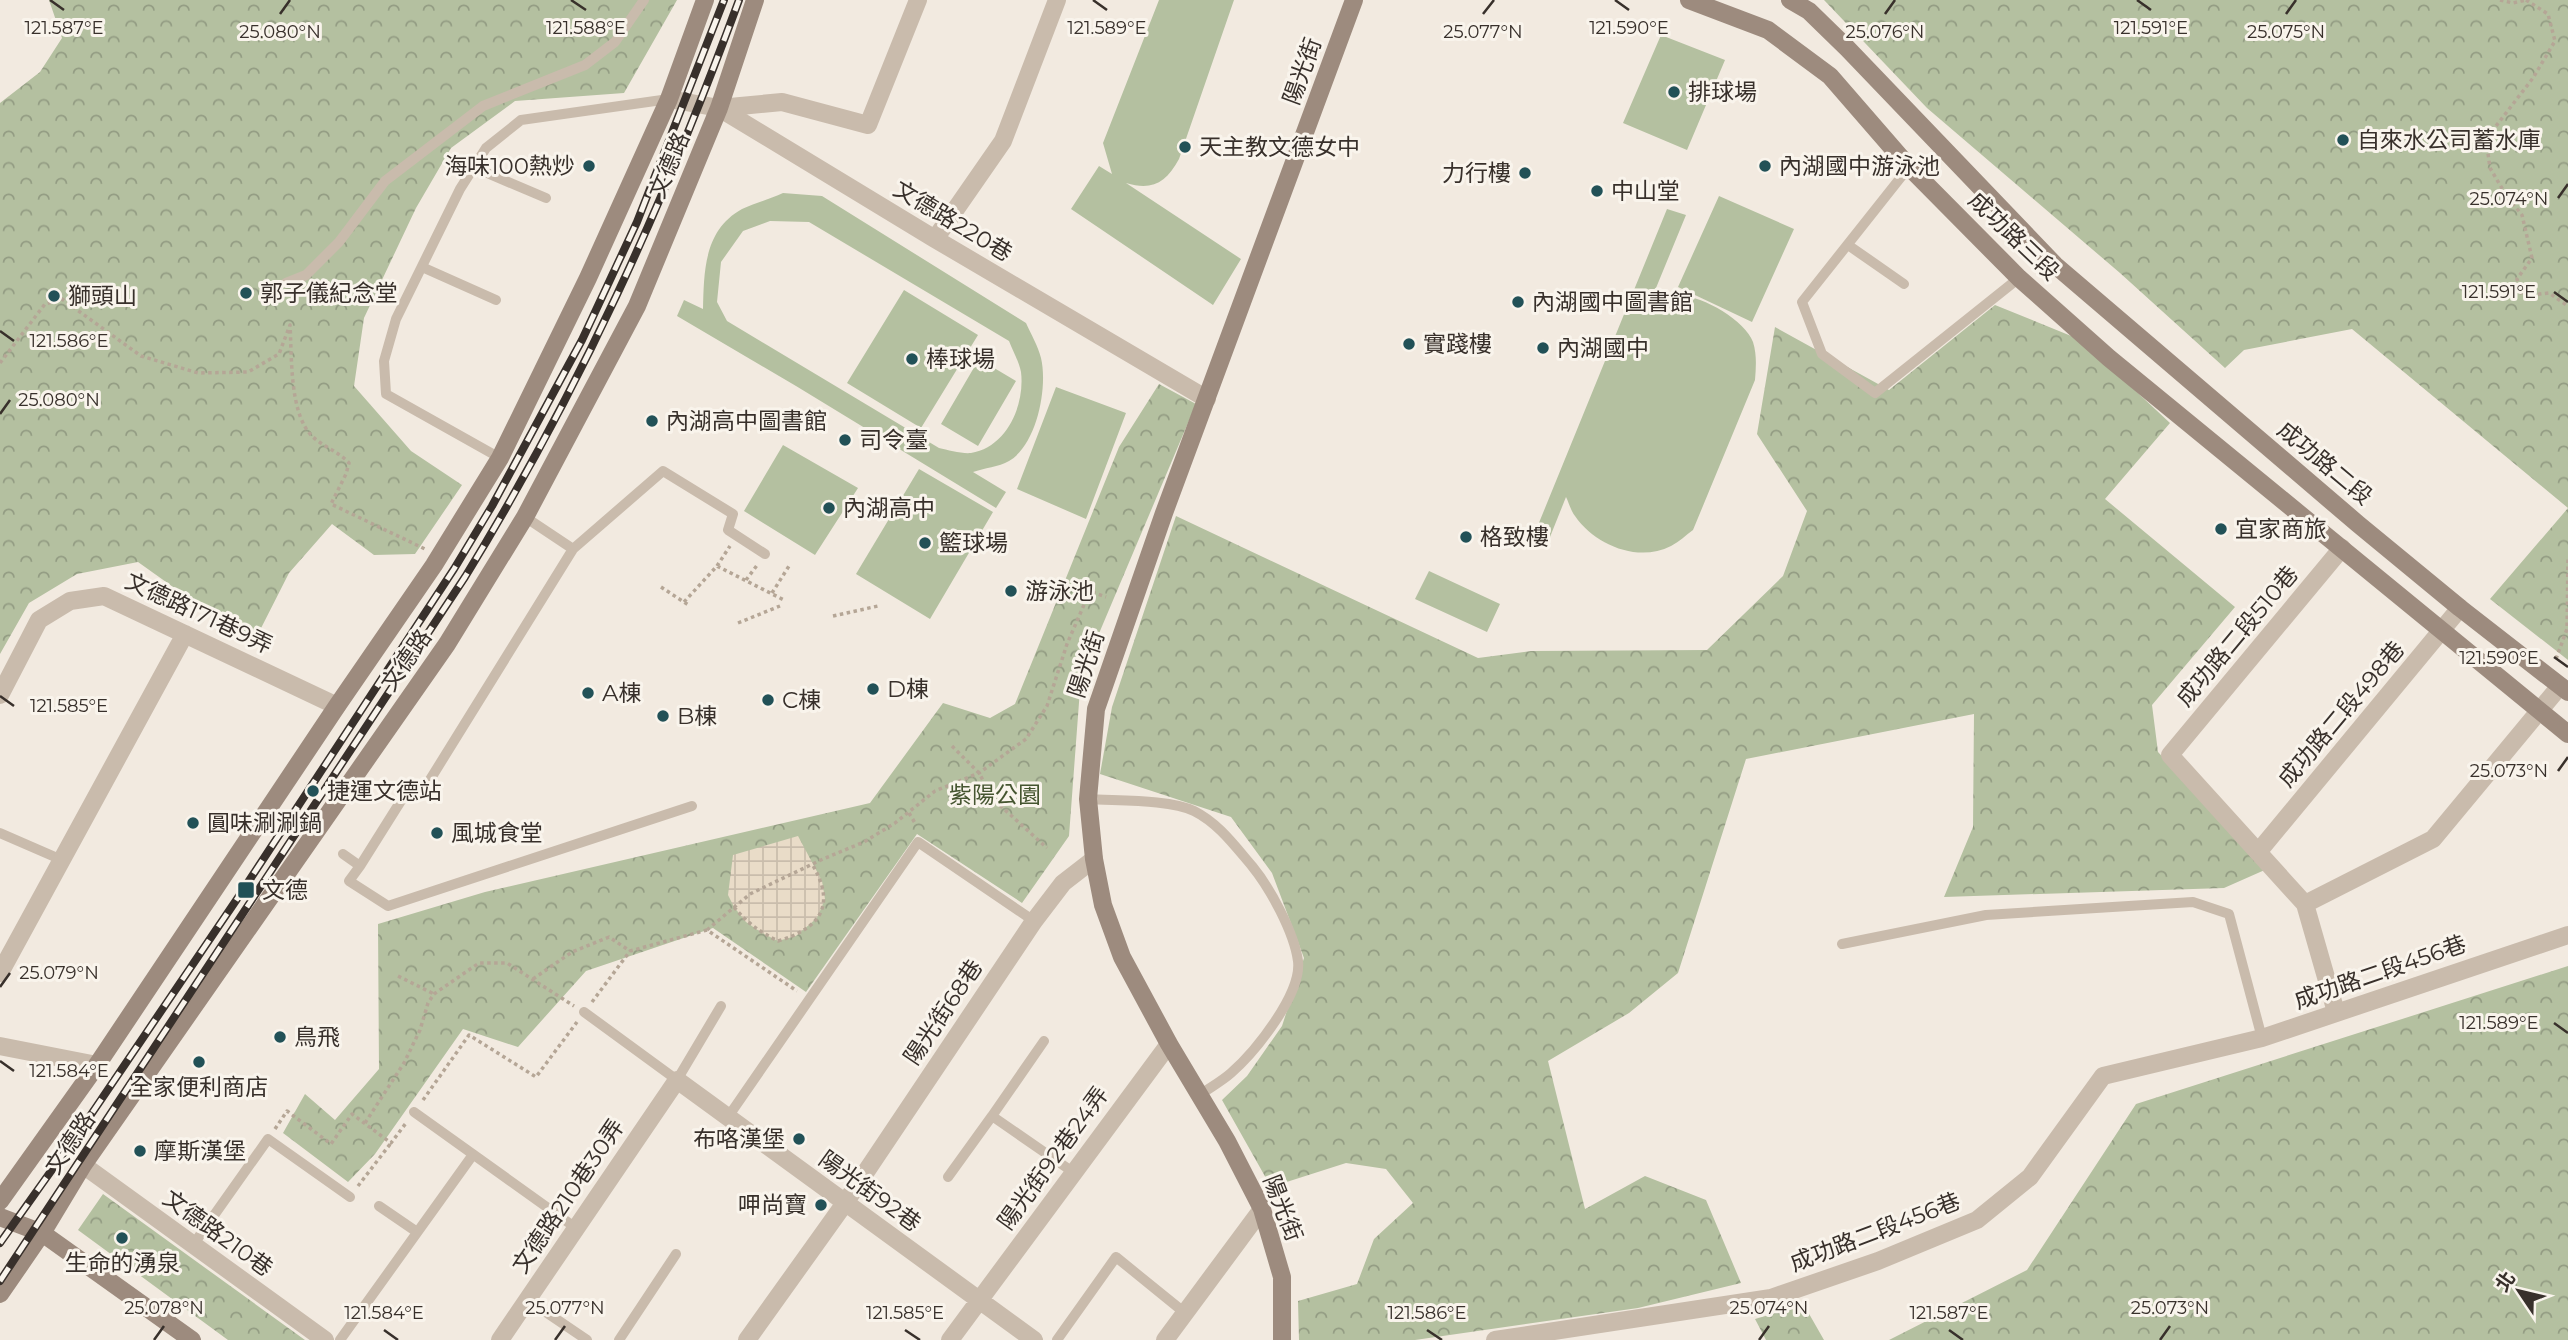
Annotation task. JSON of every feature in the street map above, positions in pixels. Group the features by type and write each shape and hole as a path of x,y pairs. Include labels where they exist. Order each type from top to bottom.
{"main road":[{"name":"文德路","path":"0,1201 97,1065 434,565 500,458 588,278 670,99 705,0"},
{"name":"文德路","path":"0,1294 42,1233 83,1165 447,644 525,517 636,306 719,108 755,0"},
{"name":"陽光街","path":"1282,1340 1282,1277 1262,1209 1122,957 1102,905 1088,799 1096,709 1164,513 1354,0"},
{"name":"成功路三段","path":"1689,0 1768,30 1830,76 1909,167 2019,278 2109,358 2342,548"},
{"name":"成功路三段","path":"1790,0 1810,11 1847,48 2055,265"},
{"name":"成功路二段","path":"2055,265 2460,608 2559,685"},
{"path":"2342,548 2568,734"},
{"path":"0,1217 42,1233 188,1339"}],"street":[{"path":"719,108 782,102 868,125 919,0"},
{"path":"935,239 1003,141 1057,0"},
{"name":"文德路220巷","path":"670,99 719,108 935,239 1207,398"},
{"name":"成功路二段510巷","path":"2259,851 2170,755 2342,548"},
{"name":"文德路171巷9弄","path":"0,695 39,620 71,601 104,596 337,706"},
{"name":"成功路二段498巷","path":"2259,851 2460,608"},
{"path":"0,973 185,634"},
{"path":"2305,904 2432,839 2541,711 2559,685"},
{"path":"2259,851 2305,904 2336,1012"},
{"name":"陽光街68巷","path":"747,1340 845,1203 1034,921 1063,883 1094,859"},
{"name":"成功路二段456巷","path":"1496,1340 1770,1298 1878,1261 1977,1220 2030,1177 2103,1076 2262,1038 2568,935"},
{"name":"陽光街92巷24弄","path":"950,1340 1169,1044"},
{"path":"0,1046 97,1065"},
{"name":"陽光街92巷","path":"677,1080 1034,1340"},
{"name":"文德路210巷30弄","path":"500,1340 677,1080"},
{"name":"文德路210巷","path":"83,1165 325,1340"},
{"path":"1165,1340 1262,1209"}],"lane":[{"path":"286,283 306,275 340,242 384,181 482,106 585,65 615,42 644,0"},
{"path":"500,458 386,394 384,361 396,319 460,189 486,148 521,120 670,99"},
{"path":"473,167 546,198"},
{"path":"1909,167 1802,302 1822,354 1875,393 2019,278"},
{"path":"1848,244 1904,284"},
{"path":"422,267 496,300"},
{"path":"692,806 388,906 349,881 404,796 423,791 573,549 663,471 733,514 728,530 765,554"},
{"path":"525,517 573,549"},
{"path":"1088,799 1157,803 1193,810 1222,831 1264,880 1287,928 1298,961 1296,981 1288,1000 1253,1051 1231,1074 1200,1094"},
{"path":"0,833 62,860"},
{"path":"728,1117 918,842 1034,921"},
{"path":"343,855 360,866"},
{"path":"1842,944 1986,915 2193,902 2229,914 2262,1038"},
{"path":"584,1012 677,1080 721,1006"},
{"path":"948,1177 1044,1041"},
{"path":"414,1112 576,1228"},
{"path":"992,1115 1073,1172"},
{"path":"193,1245 268,1139 350,1197"},
{"path":"340,1340 472,1156"},
{"path":"379,1206 417,1232"},
{"path":"619,1340 676,1254"},
{"path":"1057,1340 1116,1258 1185,1313"},
{"path":"528,1300 587,1340"}],"path":[{"path":"2500,0 2513,3 2526,0 2548,14 2555,41 2533,78 2486,139 2490,168 2522,215 2532,258 2517,279 2522,296 2549,293 2568,306"},
{"path":"0,363 45,304 62,299 141,356 198,373 248,372 279,354 289,325 295,397 305,425 312,436 349,463 331,504 426,549"},
{"path":"684,602 717,566 737,536"},
{"path":"2559,685 2567,629 2568,556"},
{"path":"717,566 784,600"},
{"path":"772,593 789,566"},
{"path":"661,587 690,606"},
{"path":"350,1197 469,1035 536,1077 630,951 707,930 750,894 864,842 935,791 979,773 1026,739 1047,706 1067,644 1090,591 1106,597"},
{"path":"833,616 878,606"},
{"path":"738,622 780,607"},
{"path":"952,746 979,773 994,800 1047,848"},
{"path":"909,812 915,823"},
{"path":"734,907 746,922 778,941 796,936 817,918 825,899 822,881 812,864"},
{"path":"707,930 809,1000"},
{"path":"533,979 572,952 609,937 630,951"},
{"path":"365,1123 404,1063 420,1030 428,1003 434,995 479,963 508,962 584,1012"},
{"path":"398,976 434,995"},
{"path":"268,1139 287,1111 331,1144 352,1114 391,1143"}],"green space":[{"path":"49,0 677,0 624,93 515,101 451,148 416,208 364,318 354,386 411,451 462,485 415,554 374,555 332,524 289,573 253,644 138,562 77,574 29,603 0,654 0,103 40,72 62,38"},
{"path":"1159,0 1234,0 1179,159 1169,174 1157,183 1143,186 1126,183 1241,259 1213,305 1071,209 1099,166 1112,174 1103,143"},
{"path":"1824,0 2568,0 2568,508 2352,329 2244,350 2225,368 2120,273 1927,108"},
{"name":"排球場","path":"1661,35 1725,60 1687,150 1623,123"},
{"path":"783,193 822,196 1026,323 1040,354 1043,370 1041,399 1033,429 1019,453 1009,461 973,472 1006,492 996,508 677,316 684,300 703,309 706,266 713,240 720,228 742,209","holes":["770,221 809,222 1009,341 1021,372 1020,398 1011,423 995,442 971,453 939,448 727,321 717,302 721,262 743,231"]},
{"path":"1719,196 1794,229 1752,322 1678,287"},
{"path":"1667,209 1686,215 1649,305 1673,297 1686,296 1708,303 1731,317 1741,325 1753,342 1756,356 1755,380 1693,530 1671,546 1658,551 1631,552 1605,543 1594,535 1574,514 1566,497 1548,542 1534,535"},
{"name":"棒球場","path":"904,290 978,335 921,428 847,383"},
{"path":"1995,305 2081,340 2170,423 2105,499 2235,607 2152,705 2158,752 2267,869 2224,888 1944,897 1973,827 1974,714 1746,759 1678,973 1629,1013 1548,1061 1585,1209 1645,1176 1706,1200 1741,1283 1638,1308 1415,1340 1299,1340 1298,1301 1357,1284 1374,1239 1413,1203 1386,1169 1346,1163 1271,1187 1222,1100 1247,1076 1282,1026 1304,958 1272,873 1231,817 1100,774 1112,707 1176,516 1478,658 1531,651 1707,650 1783,576 1807,511 1757,434 1775,327 1889,390"},
{"path":"979,359 1016,381 978,446 941,424"},
{"name":"紫陽公園","path":"1159,384 1196,404 1081,676 1069,836 1022,903 917,834 806,992 713,928 586,971 518,1047 463,1029 375,1154 348,1182 283,1133 305,1094 335,1120 379,1069 378,924 485,892 870,803 943,703 990,718 1015,704 1119,447"},
{"name":"籃球場","path":"1056,387 1126,413 1086,519 1017,489"},
{"path":"783,445 858,488 815,555 744,511"},
{"name":"籃球場","path":"919,469 993,512 930,619 856,574"},
{"path":"2568,508 2568,660 2490,599"},
{"path":"1429,571 1500,604 1487,632 1415,599"},
{"path":"2568,966 2568,1340 1889,1340 2027,1270 2136,1104"},
{"path":"103,1194 305,1340 228,1340 78,1230"},
{"path":"1804,1305 1824,1340 1766,1340 1755,1319"}],"shaded area":[{"path":"798,836 822,881 825,899 817,918 796,936 778,941 746,922 734,907 728,895 733,855"}],"railway":[{"path":"0,1243 88,1119 237,899 454,569 492,506 582,340 637,222 724,0"},
{"path":"0,1281 465,577 506,507 617,295 681,150 739,0"}],"place":[{"name":"排球場","path":"1674,92"},
{"name":"自來水公司蓄水庫","path":"2343,140"},
{"name":"天主教文德女中","path":"1185,147"},
{"name":"海味100熱炒","path":"589,166"},
{"name":"內湖國中游泳池","path":"1765,166"},
{"name":"力行樓","path":"1525,173"},
{"name":"中山堂","path":"1597,191"},
{"name":"郭子儀紀念堂","path":"246,293"},
{"name":"獅頭山","path":"54,296"},
{"name":"內湖國中圖書館","path":"1518,302"},
{"name":"實踐樓","path":"1409,344"},
{"name":"內湖國中","path":"1543,348"},
{"name":"棒球場","path":"912,359"},
{"name":"內湖高中圖書館","path":"652,421"},
{"name":"司令臺","path":"845,440"},
{"name":"內湖高中","path":"829,508"},
{"name":"宜家商旅","path":"2221,529"},
{"name":"格致樓","path":"1466,537"},
{"name":"籃球場","path":"925,543"},
{"name":"游泳池","path":"1011,591"},
{"name":"D棟","path":"873,689"},
{"name":"A棟","path":"588,693"},
{"name":"C棟","path":"768,700"},
{"name":"B棟","path":"663,716"},
{"name":"捷運文德站","path":"313,791"},
{"name":"圓味涮涮鍋","path":"193,823"},
{"name":"風城食堂","path":"437,833"},
{"name":"文德","path":"246,890"},
{"name":"鳥飛","path":"280,1037"},
{"name":"全家便利商店","path":"199,1062"},
{"name":"布咯漢堡","path":"799,1139"},
{"name":"摩斯漢堡","path":"140,1151"},
{"name":"呷尚寶","path":"821,1205"},
{"name":"生命的湧泉","path":"122,1238"}]}
